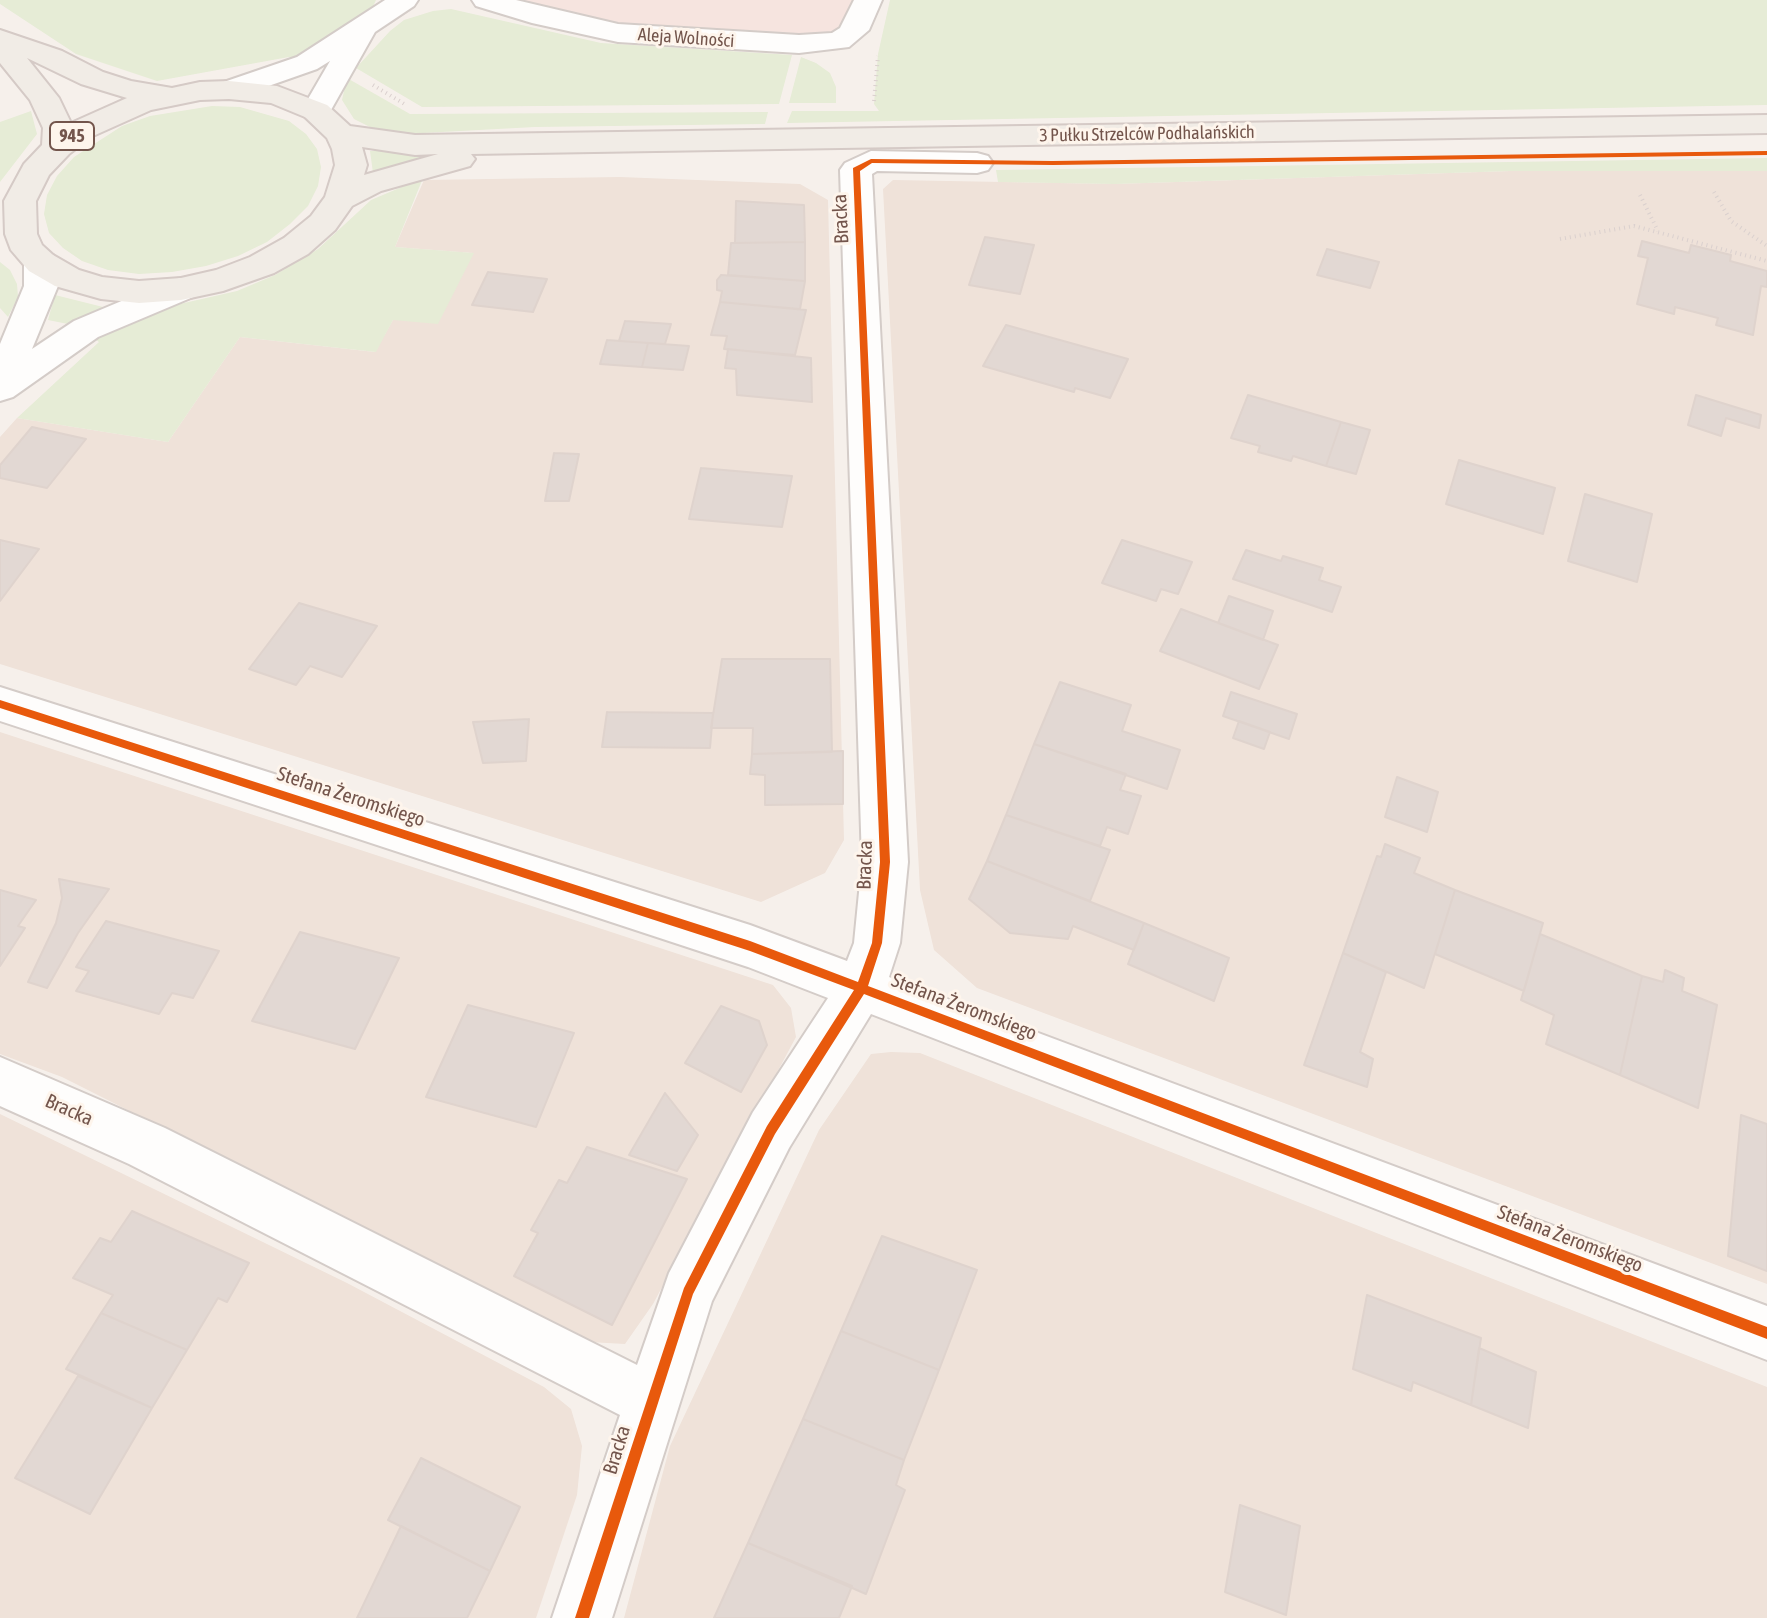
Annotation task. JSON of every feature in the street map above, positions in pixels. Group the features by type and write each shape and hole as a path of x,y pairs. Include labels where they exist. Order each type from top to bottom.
{"main road":[{"name":"945","path":"0,41 52,57 103,82 126,89 171,95 229,90 277,95 316,111 341,134"},
{"name":"945","path":"0,41 44,98 58,128 58,147"},
{"name":"945","path":"23,254 13,192 58,147 111,114 171,95"},
{"name":"3 Pułku Strzelców Podhalańskich","path":"341,134 415,145 1767,124"},
{"path":"23,254 67,278 101,288 139,292 181,289 223,280 262,265 323,223 341,199 351,165 341,134"},
{"name":"3 Pułku Strzelców Podhalańskich","path":"341,199 370,184 416,169 527,144"}],"street":[{"path":"229,90 307,63 404,0"},
{"name":"Aleja Wolności","path":"486,0 542,17 618,33 799,44 839,41 850,34 859,24 868,0"},
{"path":"316,111 364,27"},
{"name":"Bracka","path":"582,1618 688,1292 771,1130 862,987 877,943 885,862 856,170 871,161 977,163"},
{"path":"0,376 26,328 41,286 23,254"},
{"path":"0,388 86,329 181,289"},
{"name":"Stefana Żeromskiego","path":"0,704 750,946 1767,1333"},
{"name":"Bracka","path":"0,1081 147,1146 651,1401"}],"path":[{"path":"872,106 878,54"},
{"path":"367,81 413,110"},
{"path":"1714,192 1731,221 1767,246"},
{"path":"1640,195 1659,232"},
{"path":"1560,239 1634,226 1767,261"}],"shaded area":[{"path":"491,0 868,0 850,34 682,39"},
{"path":"1510,171 1767,171 1767,1284 977,988 934,950 920,890 883,189 893,180 1115,184"},
{"path":"620,177 800,184 828,200 844,840 825,873 761,902 0,664 0,437 17,418 168,442 240,337 375,352 393,320 473,253 395,247 424,180"},
{"path":"0,732 773,985 791,1008 796,1037 653,1304 625,1344 589,1342 62,1077 0,1054"},
{"path":"920,1053 1767,1387 1767,1618 624,1618 670,1446 819,1130 871,1054"},
{"path":"0,1114 347,1283 544,1387 571,1409 582,1446 577,1495 536,1618 0,1618"}],"green space":[{"path":"0,0 376,0 364,27 307,63 289,57 157,81 76,54 0,4"},
{"path":"890,0 1767,0 1767,105 787,123 792,111 879,111 874,104 878,54"},
{"path":"451,9 601,43 792,55 779,104 422,107 356,68 404,20"},
{"path":"801,57 830,73 836,87 836,103 789,103"},
{"path":"347,78 410,114 768,112 765,124 535,127 404,134 374,129 354,119 342,100"},
{"path":"212,106 240,107 289,121 306,134 317,149 321,167 318,186 308,206 267,242 238,256 206,266 139,274 108,270 82,261 49,233 44,214 47,195 57,176 74,157 122,126 150,116"},
{"path":"31,111 37,134 0,182 0,122"},
{"path":"370,151 443,151 444,153 373,173"},
{"path":"1767,158 1767,171 1510,171 1115,184 998,182 996,170"},
{"path":"423,178 395,247 474,253 438,324 393,320 376,352 240,337 168,442 17,418 99,342 92,337 162,308 237,291 275,275 318,249 371,200"},
{"path":"0,262 10,270 17,284 18,297 8,317 0,308"},
{"path":"55,295 103,307 73,325 48,320"}],"building":[{"path":"736,201 804,205 805,242 735,243"},
{"path":"985,237 1034,245 1020,294 969,285"},
{"path":"1642,241 1689,253 1691,245 1731,255 1730,261 1767,271 1767,287 1761,286 1753,335 1716,325 1718,318 1675,307 1674,314 1637,304 1648,258 1638,256"},
{"path":"805,242 805,281 728,275 731,243"},
{"path":"1327,249 1379,262 1370,288 1317,275"},
{"path":"488,272 547,279 533,312 472,305"},
{"path":"721,275 805,281 800,309 720,302 722,291 717,290 717,280"},
{"path":"720,302 806,310 795,355 724,349 727,336 711,335"},
{"path":"625,321 671,324 665,344 619,341"},
{"path":"1006,325 1128,359 1110,398 1075,388 1074,392 983,366"},
{"path":"607,340 648,343 642,367 600,364"},
{"path":"648,343 689,346 683,370 642,367"},
{"path":"728,349 811,358 812,402 737,395 736,369 725,368"},
{"path":"1248,395 1341,422 1326,466 1293,456 1291,461 1258,452 1260,446 1231,438"},
{"path":"1696,395 1761,415 1759,428 1726,418 1721,436 1688,425"},
{"path":"1341,422 1370,430 1356,474 1326,466"},
{"path":"32,427 86,439 47,488 0,478 0,465"},
{"path":"554,453 579,454 569,501 545,501"},
{"path":"1459,460 1555,488 1543,534 1446,504"},
{"path":"701,468 792,476 782,527 689,519"},
{"path":"1585,494 1652,514 1637,582 1568,561"},
{"path":"0,540 39,549 0,601"},
{"path":"1122,540 1192,562 1178,594 1161,589 1156,601 1102,583"},
{"path":"1246,550 1281,561 1283,556 1323,568 1319,580 1341,587 1332,612 1233,579"},
{"path":"1229,596 1273,611 1263,640 1218,623"},
{"path":"299,603 377,626 342,677 310,666 296,685 249,669"},
{"path":"1181,609 1278,645 1259,689 1160,651"},
{"path":"722,659 830,659 832,752 752,754 753,728 711,728"},
{"path":"1060,682 1131,705 1122,731 1180,750 1167,789 1034,744"},
{"path":"1231,692 1297,714 1289,739 1223,716"},
{"path":"607,712 713,713 710,748 602,747"},
{"path":"529,719 526,761 483,763 473,722"},
{"path":"1239,721 1270,732 1264,749 1233,738"},
{"path":"1034,744 1126,774 1120,790 1141,796 1128,834 1107,827 1100,846 1006,815"},
{"path":"843,751 843,804 765,805 765,775 750,774 752,754"},
{"path":"1397,777 1438,792 1427,832 1385,817"},
{"path":"1006,815 1110,850 1090,901 987,861"},
{"path":"1385,844 1420,858 1414,873 1455,890 1424,988 1343,953 1377,856 1381,857"},
{"path":"987,861 1144,923 1134,950 1073,926 1068,939 1010,933 969,899"},
{"path":"59,879 109,889 78,933 47,988 28,982 56,923 62,898"},
{"path":"0,890 36,900 18,926 25,928 0,966"},
{"path":"1455,890 1543,923 1524,991 1435,954"},
{"path":"106,921 219,951 193,998 172,993 159,1014 76,991 89,971 76,967"},
{"path":"1144,923 1229,958 1214,1001 1128,964"},
{"path":"300,932 399,958 355,1049 252,1021"},
{"path":"1540,934 1642,976 1620,1075 1546,1044 1554,1015 1521,1000"},
{"path":"1343,953 1386,972 1360,1052 1373,1059 1367,1087 1304,1065"},
{"path":"1665,970 1684,978 1682,991 1717,1005 1698,1108 1620,1075 1642,976 1663,982"},
{"path":"468,1005 574,1033 536,1127 426,1097"},
{"path":"721,1006 759,1021 767,1045 741,1092 685,1063"},
{"path":"665,1093 698,1135 677,1171 629,1155"},
{"path":"1741,1115 1767,1124 1767,1271 1728,1256"},
{"path":"587,1147 687,1179 612,1325 514,1276 538,1233 531,1230 559,1180 567,1183"},
{"path":"132,1211 249,1263 227,1302 218,1298 187,1350 101,1313 113,1295 73,1278 100,1238 111,1242"},
{"path":"882,1236 977,1270 939,1370 841,1331"},
{"path":"1367,1295 1481,1338 1471,1405 1413,1382 1411,1391 1353,1369"},
{"path":"101,1313 187,1350 152,1408 66,1369"},
{"path":"841,1331 939,1370 904,1460 803,1419"},
{"path":"1479,1348 1536,1372 1528,1428 1471,1405"},
{"path":"78,1376 152,1408 90,1514 15,1478"},
{"path":"803,1419 904,1460 896,1485 905,1490 866,1594 748,1543"},
{"path":"421,1458 520,1507 490,1571 388,1520"},
{"path":"1240,1505 1300,1526 1286,1615 1225,1592"},
{"path":"401,1526 490,1571 467,1618 357,1618"},
{"path":"748,1543 852,1586 839,1618 714,1618"}],"cycle path":[{"path":"582,1618 688,1292 771,1130 862,987 877,943 885,862 856,170 871,161 1053,163 1767,153"},
{"path":"0,704 750,946 1767,1333"}]}
